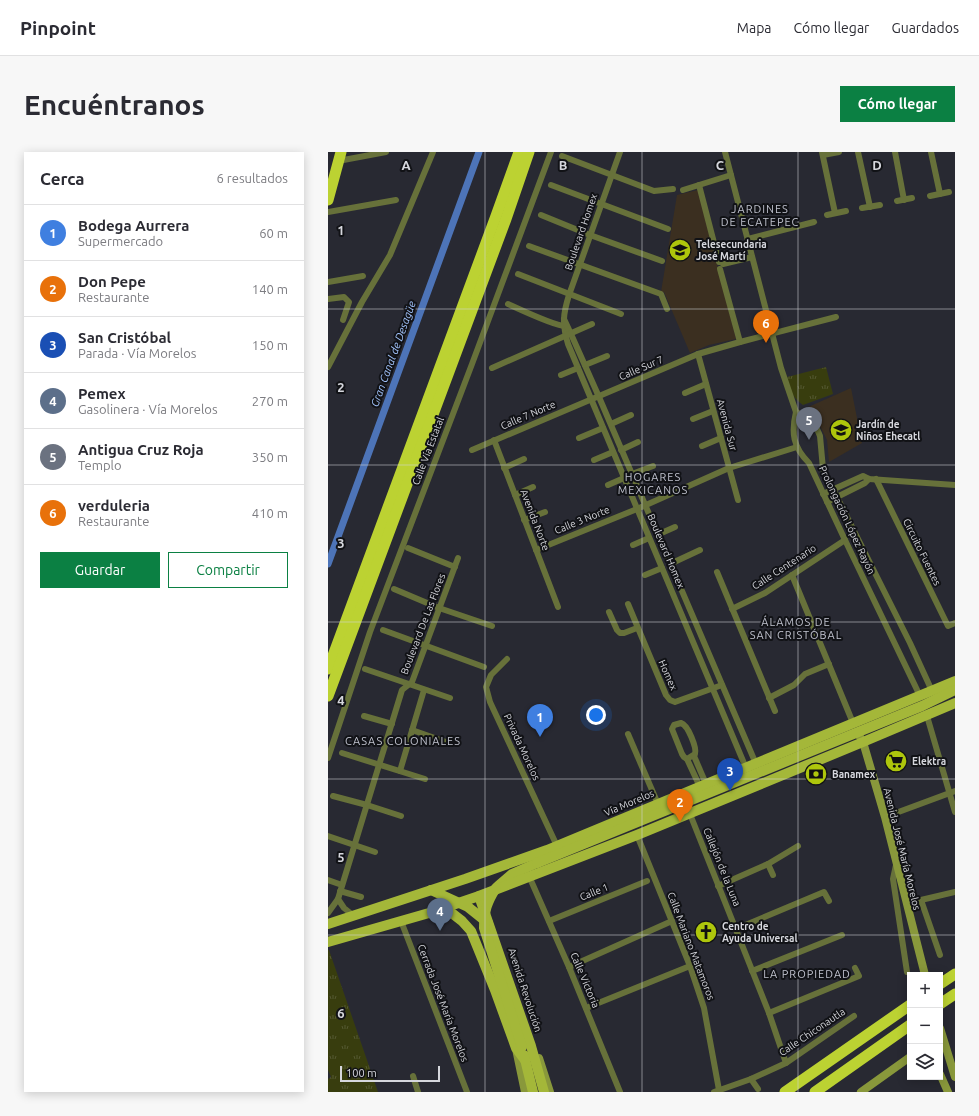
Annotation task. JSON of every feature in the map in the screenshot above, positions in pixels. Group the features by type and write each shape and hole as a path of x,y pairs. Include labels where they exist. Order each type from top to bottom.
{"highway":[{"path":"328,669 519,152"},
{"path":"328,696 506,219 529,152"},
{"path":"328,200 340,157"},
{"path":"943,982 955,974"},
{"path":"943,1002 955,994"},
{"path":"785,1092 907,1007"},
{"path":"815,1092 907,1027"}],"main road":[{"name":"Vía Morelos","path":"328,924 557,846 955,681"},
{"path":"525,1092 523,1047 484,928 484,914 488,899 505,879 512,874 544,860 922,706 955,690"},
{"path":"328,942 429,913 479,896 690,814 955,703"},
{"name":"Avenida José María Morelos","path":"853,723 863,742 885,817 924,972"},
{"path":"557,846 564,863"},
{"path":"431,890 459,902 478,914 490,925"},
{"name":"Avenida Revolución","path":"479,896 490,925 523,1047 533,1092"},
{"path":"429,913 443,912 453,914 472,931 495,990 523,1047 538,1056 550,1092"},
{"path":"943,1036 955,1077"},
{"name":"Avenida Revolución","path":"523,1047 544,1092"},
{"path":"861,1092 907,1059"},
{"path":"943,1080 948,1092"}],"street":[{"path":"340,157 386,152"},
{"path":"328,367 362,302 390,255 433,152"},
{"name":"Calle Vía Estatal","path":"328,758 370,632 472,364 550,152"},
{"name":"Boulevard Homex","path":"620,152 569,294 563,319 578,368 649,538 713,688 751,766"},
{"path":"725,152 772,334 786,384 796,412"},
{"path":"836,214 822,154 839,152"},
{"path":"858,152 870,207"},
{"path":"895,152 904,200"},
{"path":"931,152 940,194"},
{"path":"562,156 654,191 673,189"},
{"path":"683,190 731,175"},
{"path":"551,185 668,229"},
{"path":"699,185 740,342"},
{"path":"930,196 949,192"},
{"path":"897,201 912,198"},
{"path":"328,212 396,200"},
{"path":"862,208 880,205"},
{"path":"827,215 846,211"},
{"path":"541,215 590,235 662,261"},
{"path":"748,239 814,222"},
{"path":"529,246 661,294 667,309"},
{"path":"720,265 752,257"},
{"path":"518,274 621,314"},
{"path":"328,282 364,276"},
{"path":"328,299 344,297 349,302 343,320"},
{"path":"508,304 566,326"},
{"name":"Calle Sur 7","path":"592,400 698,354 836,317"},
{"path":"492,368 592,324"},
{"name":"Boulevard Homex","path":"569,335 585,365 599,397 722,685 751,766"},
{"name":"Avenida Sur","path":"698,354 738,500"},
{"path":"585,365 606,356"},
{"path":"560,375 578,368"},
{"path":"685,393 706,384"},
{"name":"Calle 7 Norte","path":"472,450 592,400"},
{"path":"693,419 713,411"},
{"name":"Prolongación López Rayón","path":"920,696 844,540 809,462 803,457 797,447 793,426 796,412 808,418 817,429 820,436 824,469 833,490 910,643 932,691"},
{"path":"610,424 631,415"},
{"path":"579,438 603,428"},
{"path":"702,446 721,438"},
{"name":"Avenida Norte","path":"494,440 558,607"},
{"path":"621,450 638,442"},
{"name":"Calle 3 Norte","path":"536,550 637,509 729,468 797,447"},
{"path":"594,460 613,452"},
{"name":"Prolongación López Rayón","path":"809,462 822,458"},
{"path":"504,468 524,459"},
{"path":"632,474 653,466"},
{"path":"824,494 863,476 873,479 955,485"},
{"path":"608,485 624,478"},
{"path":"827,502 873,479"},
{"name":"Circuito Fuentes","path":"873,479 948,626 955,623"},
{"path":"515,495 533,487"},
{"path":"524,520 545,512"},
{"path":"658,535 675,527"},
{"path":"633,545 649,538"},
{"name":"Calle Centenario","path":"732,609 765,593 844,540"},
{"path":"408,548 455,568"},
{"path":"670,564 700,550"},
{"name":"Boulevard De Las Flores","path":"328,913 338,899 402,690 412,682 458,558"},
{"path":"645,575 662,568"},
{"path":"717,572 775,711"},
{"name":"Avenida José María Morelos","path":"792,575 853,723"},
{"name":"Prolongación López Rayón","path":"867,587 878,581"},
{"path":"394,589 439,608 492,626"},
{"name":"Homex","path":"628,604 666,695 670,700 675,702 722,685"},
{"path":"609,612 617,630 620,633 637,628"},
{"path":"683,618 692,615"},
{"path":"383,630 484,666"},
{"name":"Privada Morelos","path":"507,659 491,675 486,687 490,702 557,846"},
{"path":"769,698 794,686 805,674 829,664"},
{"path":"365,669 450,698"},
{"path":"400,771 424,690"},
{"path":"364,716 392,724"},
{"path":"927,716 952,792 955,812"},
{"path":"681,723 687,726 696,748 696,753 694,756 703,786 687,758 682,754 672,727 674,725 681,723"},
{"path":"412,730 446,742"},
{"path":"628,734 658,804"},
{"path":"342,753 425,779"},
{"path":"687,758 694,756"},
{"path":"885,817 952,792"},
{"path":"333,796 400,816"},
{"name":"Callejón de la Luna","path":"690,814 769,1013 786,1063"},
{"name":"Calle Mariano Matamoros","path":"637,835 690,966 704,1008 716,1091"},
{"path":"328,836 375,852"},
{"path":"718,886 768,864 798,846"},
{"path":"768,864 773,875"},
{"path":"896,865 893,879 906,972"},
{"name":"Calle Victoria","path":"529,876 569,967 620,1092"},
{"path":"328,880 361,897"},
{"name":"Calle 1","path":"549,921 647,882"},
{"path":"736,929 824,892 828,901"},
{"path":"940,955 922,900 955,892"},
{"path":"338,899 344,908 354,916"},
{"name":"Cerrada José María Morelos","path":"402,921 467,1092"},
{"path":"569,967 672,921"},
{"path":"752,971 842,936"},
{"path":"586,1008 690,966"},
{"path":"769,1013 859,976 855,968"},
{"name":"Calle Chiconautla","path":"716,1091 751,1079 786,1063 854,1016"},
{"path":"413,1076 418,1092"},
{"path":"751,1079 758,1089"}],"shaded area":[{"path":"698,190 736,339 709,345 690,353 664,292 661,292 677,195"},
{"name":"Jardín de Niños Ehecatl","path":"851,388 862,443 829,462 827,440 817,420 806,408"}],"green space":[{"path":"826,367 833,394 803,405 792,393 787,377"},
{"path":"328,950 378,1092 328,1092 328,1079 331,1077 328,1070"}],"waterway":[{"name":"Gran Canal de Desagüe","path":"328,564 479,152"}],"place":[{"name":"Telesecundaria José Martí","path":"680,250"},
{"name":"verduleria","path":"766,343"},
{"name":"Jardín de Niños Ehecatl","path":"841,430"},
{"name":"Antigua Cruz Roja","path":"809,440"},
{"name":"Bodega Aurrera","path":"540,737"},
{"name":"Elektra","path":"896,761"},
{"name":"Banamex","path":"816,774"},
{"name":"San Cristóbal","path":"730,791"},
{"name":"Don Pepe","path":"680,822"},
{"name":"Pemex","path":"440,931"},
{"name":"Centro de Ayuda Universal","path":"706,932"}],"district":[{"name":"JARDINES DE ECATEPEC","path":"760,215"},
{"name":"HOGARES MEXICANOS","path":"653,483"},
{"name":"ÁLAMOS DE SAN CRISTÓBAL","path":"796,628"},
{"name":"CASAS COLONIALES","path":"403,741"},
{"name":"LA PROPIEDAD","path":"807,974"}]}
